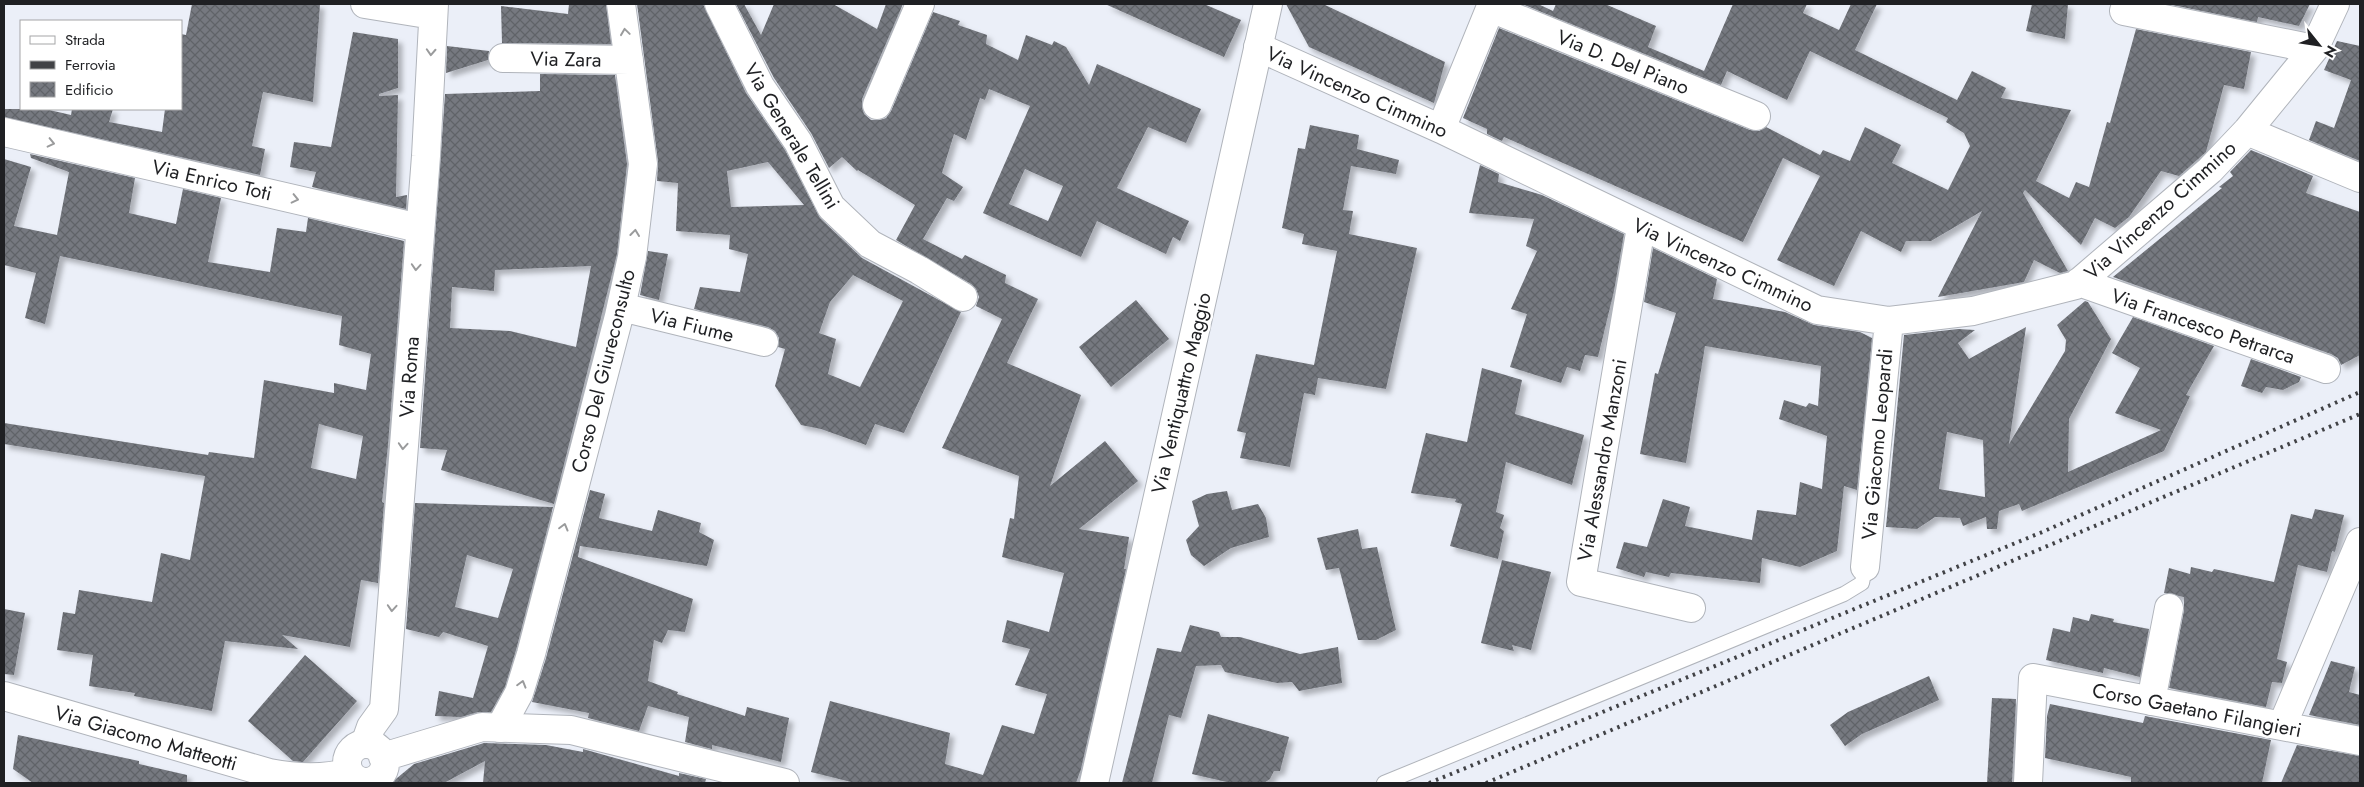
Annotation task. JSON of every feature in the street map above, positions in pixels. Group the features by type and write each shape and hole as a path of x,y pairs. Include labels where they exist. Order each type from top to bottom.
{"street":[{"path":"365,4 434,9"},
{"name":"Corso Del Giureconsulto","path":"500,728 519,693 621,307 632,257 643,164 621,4"},
{"name":"Via Generale Tellini","path":"719,4 760,86 798,142 831,207 870,244 919,270 963,297"},
{"path":"878,105 920,4"},
{"name":"Via Ventiquattro Maggio","path":"1094,783 1268,4"},
{"name":"Via Vincenzo Cimmino","path":"1258,47 1441,129 1817,310 1888,321 1974,311 2079,282 2210,170 2247,131 2314,48 2335,4"},
{"path":"1441,129 1492,6"},
{"name":"Via D. Del Piano","path":"1492,6 1756,116"},
{"name":"Via Roma","path":"374,751 371,727 384,709 419,228 426,156 434,9"},
{"path":"2124,12 2314,48"},
{"name":"Via Zara","path":"503,58 629,60"},
{"path":"2247,131 2360,178"},
{"name":"Via Enrico Toti","path":"4,132 419,228"},
{"name":"Via Alessandro Manzoni","path":"1642,227 1581,582 1691,608"},
{"name":"Via Francesco Petrarca","path":"2079,282 2326,369"},
{"name":"Via Fiume","path":"621,307 764,342"},
{"name":"Via Giacomo Leopardi","path":"1865,567 1888,321"},
{"path":"2282,726 2360,542"},
{"path":"2151,701 2169,608"},
{"name":"Corso Gaetano Filangieri","path":"2028,783 2033,678 2360,741"},
{"name":"Via Giacomo Matteotti","path":"4,696 269,774 294,778 349,779"},
{"path":"349,779 347,766 350,753 359,745 374,751 482,727 571,730 785,783"}],"lane":[{"path":"1384,783 1844,594 1862,583 1865,567"}],"building":[{"path":"192,4 320,4 313,102 263,92 252,146 265,149 260,175 4,117 4,109 49,110 71,115 72,110 113,110 109,122 162,132 165,110 182,110 182,34 186,35"},
{"path":"569,4 606,4 611,44 502,43 501,6 568,14"},
{"path":"637,4 703,4 746,93 785,150 820,218 862,258 961,312 904,433 875,424 866,445 821,429 801,425 775,386 785,349 778,347 779,338 775,331 768,327 694,309 700,287 740,292 748,254 729,249 730,235 676,231 678,183 657,181 658,162","holes":["768,162 804,205 731,207 727,171","853,275 903,301 860,387 828,374 836,339 819,333 830,302"]},
{"path":"736,4 744,4 761,35 774,4 833,4 877,29 886,4 903,4 862,99 864,114 871,120 886,118 891,111 933,12 960,21 958,25 987,35 986,44 1018,60 1026,35 1052,45 1054,41 1066,47 1089,85 1097,64 1201,109 1186,143 1148,127 1117,188 1189,221 1180,241 1173,237 1166,254 1097,221 1081,257 983,213 1030,106 989,89 985,100 980,98 966,140 954,134 942,173 963,187 954,201 947,198 923,239 962,259 965,255 1006,275 1005,283 1038,299 1007,363 1081,395 1050,486 1105,441 1138,481 1079,529 1129,537 1124,569 1126,569 1081,769 1076,783 855,783 811,772 830,701 950,733 945,764 983,775 1002,725 1034,734 1047,694 1015,685 1030,649 1002,642 1007,620 1049,632 1064,573 1002,557 1010,518 1014,519 1019,476 942,448 1002,319 976,306 979,297 976,289 971,284 896,240 915,205 857,171 842,157 829,168 811,133 774,78","holes":["1025,169 1063,186 1048,221 1009,204"]},
{"path":"1105,4 1204,4 1241,20 1224,57"},
{"path":"1286,4 1323,4 1445,62 1434,103 1309,47"},
{"path":"1522,4 1538,4 1553,11 1556,4 1605,4 1656,26 1648,47 1704,71 1733,4 1807,4 1803,13 1839,30 1851,4 1877,4 1855,50 1957,100 1972,71 2006,88 2001,98 2071,110 2036,181 2069,198 2076,182 2089,187 2107,122 2110,123 2136,29 2251,52 2244,89 2224,85 2206,152 2179,176 2161,171 2129,217 2115,228 2095,218 2081,245 2025,190 2023,193 2068,271 2060,273 2034,260 2024,282 1938,297 1982,211 1931,241 1906,241 1901,252 1861,231 1834,286 1777,260 1820,176 1783,158 1743,242 1504,137 1502,141 1487,134 1487,129 1463,118 1499,28 1750,130 1759,131 1766,127 1820,155 1823,150 1850,161 1865,127 1901,145 1892,163 1948,190 1970,146 1964,133 1946,122 1948,118 1810,51 1787,100 1727,71 1721,85"},
{"path":"2032,4 2068,4 2065,39 2026,31"},
{"path":"2167,4 2310,4 2299,26 2258,17 2257,22"},
{"path":"353,32 398,39 398,88 379,94 379,96 398,95 396,197 407,195 406,209 312,187 316,172 290,167 294,142 331,147"},
{"path":"2337,41 2360,46 2360,161 2309,140 2316,121 2334,128 2351,80 2324,70"},
{"path":"447,46 489,51 488,60 446,73"},
{"path":"540,74 615,75 627,164 617,254 554,504 441,470 447,450 420,448 445,94 540,91","holes":["591,266 576,347 510,331 450,328 452,287 494,291 495,270"]},
{"path":"1310,125 1359,135 1357,149 1399,160 1396,174 1351,166 1343,210 1353,211 1349,234 1417,248 1386,389 1318,378 1315,395 1304,393 1290,467 1240,458 1246,433 1237,431 1256,354 1314,365 1337,251 1302,244 1304,234 1282,228 1298,148 1305,149"},
{"path":"2251,150 2313,176 2306,193 2360,212 2360,355 2341,365 2338,358 2331,354 2113,277 2222,188 2219,187 2233,176 2230,172"},
{"path":"30,154 135,178 129,213 176,224 183,189 221,198 208,262 270,272 277,228 306,232 308,218 404,241 382,502 384,503 378,583 361,580 350,647 282,635 298,649 225,641 212,711 134,696 135,693 89,686 93,655 57,650 63,612 75,614 79,590 152,602 161,553 190,560 205,476 4,444 4,423 208,455 209,452 254,458 264,380 334,393 334,383 366,390 371,354 339,345 342,316 60,256 45,324 25,318 36,273 4,265 4,159 31,167 14,226 57,235 69,172 31,158","holes":["319,424 363,436 356,479 311,468"]},
{"path":"1480,165 1499,174 1498,182 1542,195 1624,234 1614,291 1598,357 1585,355 1580,371 1567,367 1561,383 1510,367 1527,314 1511,309 1537,251 1526,246 1534,219 1469,213"},
{"path":"1653,248 1717,279 1713,299 1785,312 1814,325 1860,332 1872,338 1857,490 1844,486 1837,551 1800,567 1762,558 1760,583 1671,573 1669,577 1646,572 1644,577 1616,568 1624,542 1647,547 1663,499 1690,507 1685,526 1752,540 1757,510 1796,515 1800,482 1822,489 1827,436 1779,419 1784,400 1806,407 1809,403 1818,406 1821,366 1705,346 1686,463 1640,454 1655,373 1658,374 1676,313 1644,302"},
{"path":"648,251 668,254 659,300 640,295"},
{"path":"1136,300 1169,339 1111,387 1079,347"},
{"path":"2085,301 2088,302 2111,339 2069,419 2068,472 2161,430 2115,413 2140,368 2112,353 2133,317 2214,346 2186,395 2190,396 2164,451 2022,511 2019,504 1999,511 1997,529 1987,529 1986,517 1963,526 1960,518 1935,517 1917,529 1886,527 1904,335 1958,329 1975,330 1958,343 1969,359 2026,327 2009,444 2065,351 2066,340 2057,325","holes":["1947,432 1983,440 1985,497 1939,489"]},
{"path":"2251,359 2301,377 2299,382 2283,390 2266,387 2262,393 2241,386"},
{"path":"1482,368 1522,380 1515,414 1584,435 1572,485 1506,462 1496,512 1504,515 1500,528 1504,531 1498,559 1450,546 1462,504 1455,502 1456,499 1411,493 1426,433 1467,442"},
{"path":"590,490 605,494 599,518 652,531 658,510 701,523 699,532 714,540 707,566 580,546 578,557 693,599 685,632 668,630 662,643 654,640 648,681 678,692 677,694 745,716 747,707 789,718 781,762 712,745 712,749 685,742 689,717 648,706 639,731 588,718 589,713 532,702 546,658"},
{"path":"1227,491 1232,510 1258,504 1266,518 1269,537 1231,548 1204,566 1191,555 1186,540 1199,526 1192,501 1207,494"},
{"path":"415,503 553,507 505,687 491,712 478,712 461,717 435,716 439,691 473,698 488,646 443,632 439,637 406,629","holes":["467,555 513,569 498,618 455,607"]},
{"path":"2315,509 2344,515 2335,552 2332,551 2327,572 2298,565 2277,659 2287,662 2282,683 2272,682 2266,707 2169,688 2184,610 2184,597 2164,593 2169,568 2190,574 2191,567 2212,572 2214,569 2274,582 2291,514 2312,519"},
{"path":"1358,529 1362,549 1377,547 1396,630 1376,640 1358,640 1339,568 1326,570 1317,538"},
{"path":"1502,560 1551,572 1531,650 1512,645 1514,651 1481,643"},
{"path":"4,609 25,613 14,675 4,674"},
{"path":"2091,614 2114,619 2113,622 2149,629 2140,677 2104,668 2103,673 2046,660 2053,628 2070,632 2073,617 2089,621"},
{"path":"1190,625 1219,632 1221,637 1240,637 1300,654 1338,647 1342,683 1299,691 1292,682 1277,683 1225,672 1221,665 1196,666 1181,718 1169,715 1152,783 1122,783 1157,648 1181,652"},
{"path":"305,655 357,701 303,762 293,761 248,721"},
{"path":"2331,661 2355,667 2349,692 2360,695 2360,725 2309,715"},
{"path":"1929,676 1939,700 1862,734 1845,746 1830,725 1848,712"},
{"path":"1992,698 2016,699 2012,783 1987,783"},
{"path":"2050,704 2143,723 2145,716 2271,740 2262,783 2131,783 2131,777 2045,758 2047,716"},
{"path":"1208,714 1289,737 1280,771 1274,771 1270,779 1264,783 1231,783 1192,774"},
{"path":"18,735 139,761 139,764 187,775 187,783 33,783 13,769"},
{"path":"484,743 546,745 583,752 583,749 679,776 679,773 706,779 705,783 483,783 485,761 444,783 391,783 414,764"},
{"path":"2297,745 2360,756 2360,783 2281,783"}],"railway":[{"path":"1429,783 2040,533 2360,392"},
{"path":"1486,783 2360,414"}]}
